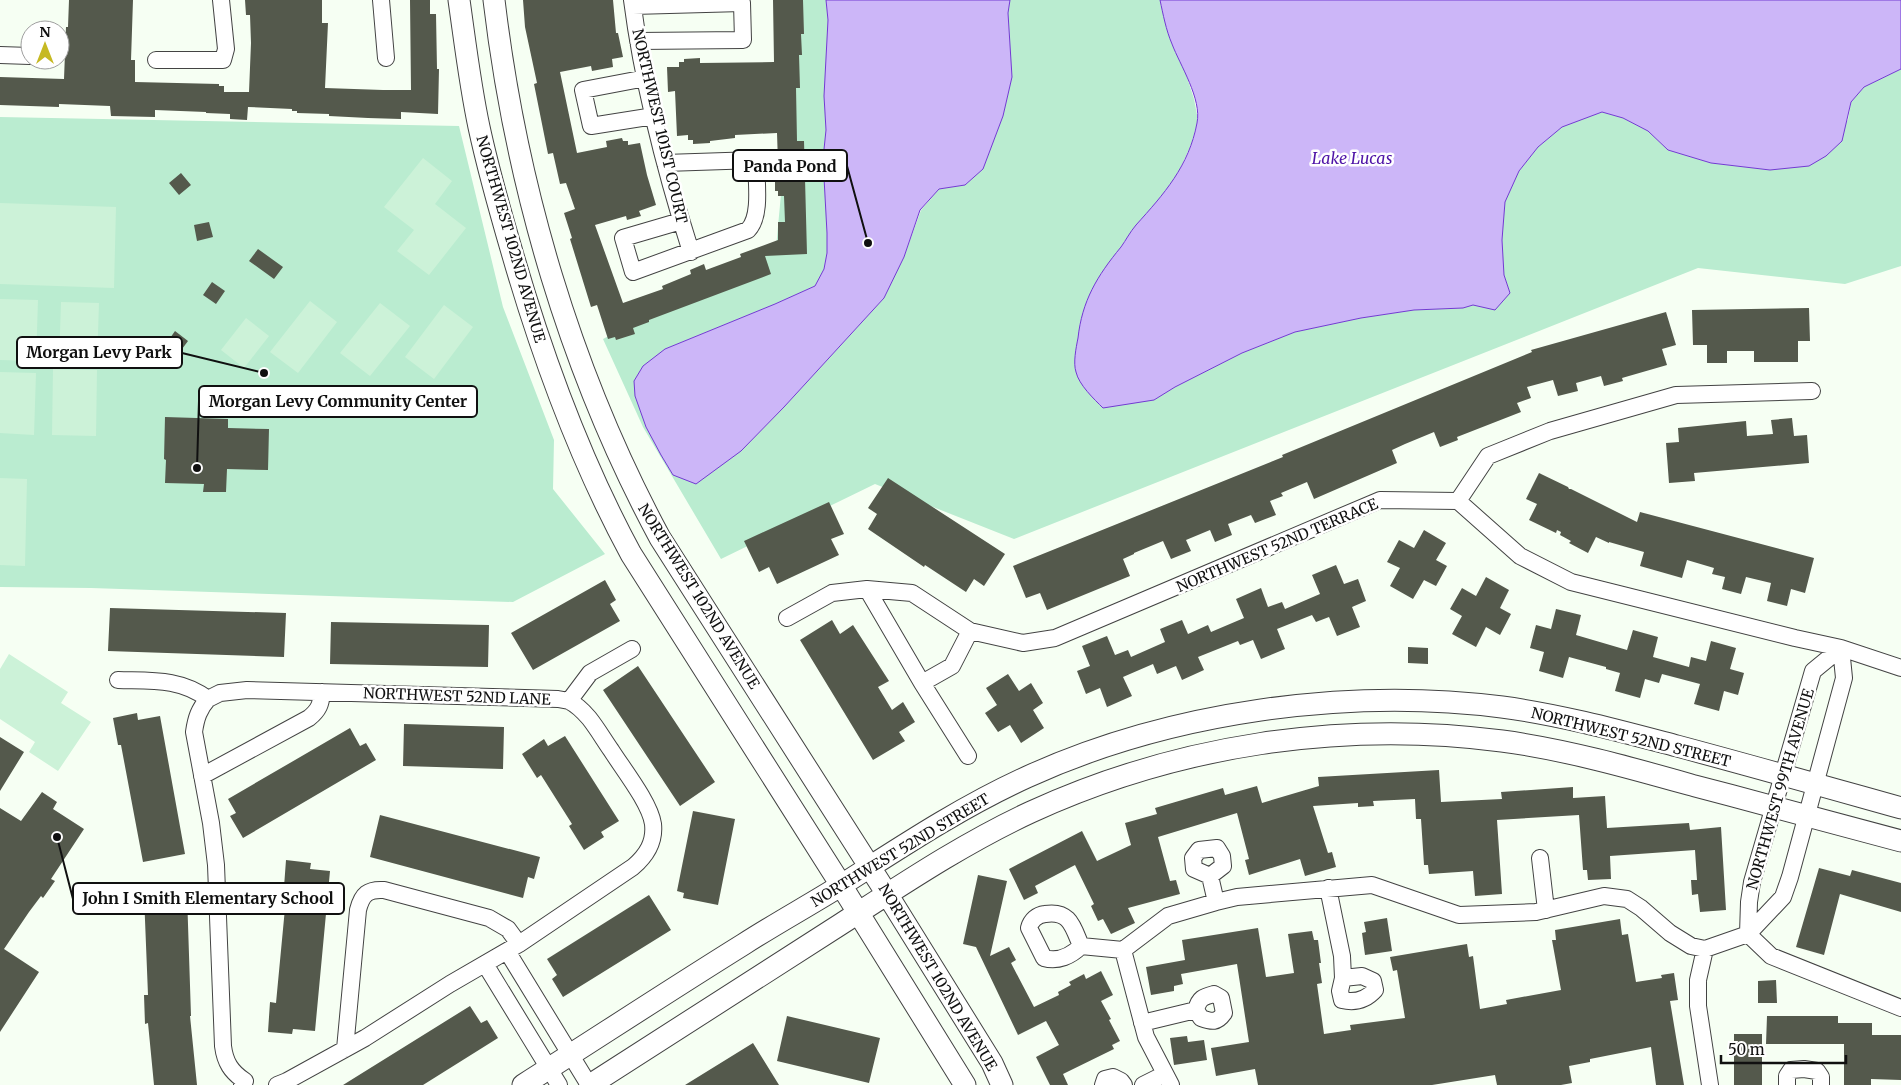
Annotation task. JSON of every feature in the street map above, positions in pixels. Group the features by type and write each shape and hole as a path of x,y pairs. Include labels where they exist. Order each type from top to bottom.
{"street":[{"path":"156,60 223,60 226,49 221,0"},
{"path":"381,0 386,58"},
{"name":"NORTHWEST 102ND AVENUE","path":"459,0 479,127 496,199 529,312 578,444 610,516 631,554 859,912 965,1085"},
{"name":"NORTHWEST 102ND AVENUE","path":"494,0 509,106 533,211 564,313 609,431 640,501 660,538 887,894 992,1063 1002,1085"},
{"path":"633,3 742,4 743,40 638,41"},
{"name":"NORTHWEST 101ST COURT","path":"633,3 638,41 654,116 665,163 691,252"},
{"path":"0,55 20,56"},
{"path":"646,78 583,90 591,126 654,116"},
{"path":"665,163 756,160 757,209 753,226 741,234 633,272 623,238 681,221"},
{"path":"1812,391 1676,395 1550,431 1488,456 1458,500 1520,556 1571,582 1841,648 1901,668"},
{"name":"NORTHWEST 52ND TERRACE","path":"787,618 832,593 867,589 912,593 970,631 1024,643 1055,638 1380,500 1458,500"},
{"path":"867,589 922,683 968,756"},
{"path":"922,683 952,666 970,631"},
{"name":"NORTHWEST 99TH AVENUE","path":"1748,934 1752,882 1775,807 1782,775 1812,671 1841,648"},
{"name":"NORTHWEST 99TH AVENUE","path":"1748,934 1783,897 1844,678 1841,648"},
{"name":"NORTHWEST 52ND LANE","path":"208,699 220,693 234,690 558,699 569,701 590,673 632,649"},
{"path":"118,680 172,682 196,690 208,699 196,718 194,732 211,824 216,865 223,1046 225,1058 230,1068 248,1084"},
{"path":"202,776 309,718 317,711 322,692"},
{"path":"277,1085 345,1049 486,964 642,860 652,842 652,818 637,790 591,720 576,704 569,701"},
{"name":"NORTHWEST 52ND STREET","path":"523,1085 553,1077 570,1055 744,943 842,885 869,866 950,817 1028,777 1090,752 1163,729 1237,714 1295,706 1376,701 1440,702 1499,707 1570,719 1642,737 1901,808"},
{"path":"1439,735 1440,702"},
{"name":"NORTHWEST 52ND STREET","path":"590,1085 887,894 962,848 1023,816 1093,787 1157,766 1216,752 1293,740 1363,734 1439,735 1500,741 1557,750 1623,766 1901,842"},
{"path":"1540,858 1546,910"},
{"path":"1210,876 1216,902"},
{"path":"1081,946 1123,950 1168,916 1237,897 1328,888 1372,885 1458,915 1536,912 1604,896 1628,899 1670,933 1691,946 1704,949 1748,934 1772,956 1901,1008"},
{"path":"1328,888 1342,956 1344,978"},
{"path":"345,1049 360,900 366,892 373,889 384,890 489,918 508,930 513,947 570,1055 590,1085"},
{"path":"1704,949 1698,980 1698,1006 1710,1085"},
{"path":"1123,950 1146,1037 1168,1080 1143,1085"},
{"path":"486,964 553,1077"},
{"path":"1142,1023 1196,1010"},
{"path":"1787,1085 1787,1076 1791,1070 1804,1069 1817,1071 1821,1077 1821,1085"},
{"path":"1104,1085 1104,1079 1113,1077 1121,1080 1124,1085"}],"green space":[{"path":"799,0 826,0 828,20 824,96 826,130 823,159 827,253 824,269 815,286 665,349 646,427 673,475 741,451 884,298 904,257 921,210 939,189 965,185 983,169 1003,116 1012,77 1008,13 1010,0 1160,0 1172,44 1185,71 1194,99 1198,120 1191,145 1178,173 1165,193 1122,245 1080,322 1076,372 1154,400 1175,387 1242,353 1295,332 1361,318 1414,310 1463,308 1510,293 1504,275 1502,240 1505,201 1519,171 1538,147 1562,127 1602,112 1623,118 1648,131 1668,150 1711,163 1770,170 1848,120 1851,102 1864,87 1901,69 1901,266 1845,284 1698,268 1014,539 875,484 721,559 643,427 603,339 776,248"},
{"path":"0,117 459,126 503,307 554,440 553,489 605,554 513,602 91,588 0,587"},
{"path":"423,158 452,181 435,204 466,228 429,275 397,251 414,230 384,207"},
{"path":"0,203 116,207 114,288 0,284"},
{"path":"0,299 38,300 36,361 0,360"},
{"path":"310,301 337,322 298,373 270,352"},
{"path":"61,302 99,303 97,363 59,363"},
{"path":"380,303 410,326 370,376 340,353"},
{"path":"444,305 473,327 434,379 405,357"},
{"path":"246,318 269,336 244,368 221,350"},
{"path":"53,369 97,370 96,436 52,435"},
{"path":"0,372 36,373 34,435 0,433"},
{"path":"0,478 27,479 25,566 0,565"},
{"path":"9,654 68,692 61,703 91,722 58,771 29,752 35,742 0,719 0,669"}],"water":[{"path":"826,0 1010,0 1008,13 1012,77 1003,116 983,169 965,185 939,189 920,210 904,257 884,298 741,451 696,484 673,475 646,427 635,396 634,381 643,366 665,349 815,286 824,269 827,253 823,159 826,130 824,96 828,20"},
{"name":"Lake Lucas","path":"1160,0 1901,0 1901,69 1864,87 1851,102 1842,141 1826,156 1809,166 1770,170 1711,163 1668,150 1648,131 1623,118 1602,112 1562,127 1538,147 1519,171 1505,202 1502,240 1504,275 1510,293 1495,310 1473,305 1463,308 1414,310 1361,318 1295,332 1242,353 1175,387 1154,400 1103,408 1083,387 1075,368 1083,312 1092,290 1105,268 1182,166 1197,123 1198,114 1193,93 1170,39"}],"building":[{"path":"69,0 133,0 131,60 135,60 135,82 219,84 219,86 224,86 224,92 249,92 250,15 246,15 245,0 322,0 322,23 328,23 325,88 411,90 410,0 430,0 430,14 436,14 437,69 439,69 438,114 401,112 401,119 368,118 297,113 297,111 292,111 292,109 248,107 247,120 230,119 230,114 155,110 155,117 111,116 110,106 59,104 59,107 0,105 0,77 64,79 64,70 70,70 70,20 68,20"},
{"path":"523,0 613,0 616,33 618,33 623,57 612,59 613,67 592,71 591,66 560,72 577,153 607,147 606,141 622,138 623,141 628,141 628,145 640,143 656,205 639,211 641,216 627,220 626,216 595,225 623,303 663,289 662,286 691,274 690,270 704,264 706,270 741,257 740,254 778,240 778,222 785,222 784,196 778,196 778,191 775,191 775,163 778,163 777,133 735,135 735,138 693,144 693,140 688,140 688,135 677,136 675,91 668,92 667,67 679,67 679,62 684,62 684,59 700,58 700,63 774,62 773,0 803,0 804,34 801,34 802,55 799,55 800,88 796,88 797,141 804,141 807,254 765,256 771,274 649,320 649,322 633,328 635,334 616,340 615,337 608,339 597,305 591,307 570,239 572,238 564,213 575,209 566,183 560,184 553,153 548,154 534,84 537,83 525,27"},
{"path":"181,173 191,185 179,195 169,183"},
{"path":"209,222 213,237 197,241 194,225"},
{"path":"258,249 283,267 274,279 249,261"},
{"path":"212,282 225,291 216,304 203,295"},
{"path":"1809,308 1810,341 1798,341 1798,362 1754,362 1754,351 1727,351 1727,363 1707,363 1707,345 1693,345 1692,310"},
{"path":"1666,312 1676,345 1662,349 1667,365 1622,378 1623,381 1604,386 1601,376 1576,383 1578,391 1558,396 1553,380 1527,387 1531,398 1517,403 1521,412 1457,437 1458,440 1440,447 1434,432 1392,450 1397,463 1314,499 1307,482 1281,493 1283,496 1270,501 1276,515 1255,523 1251,515 1228,524 1232,535 1215,542 1210,530 1186,540 1191,551 1171,559 1163,541 1123,559 1130,576 1047,610 1040,593 1026,598 1013,566 1283,457 1282,455 1532,352 1531,350"},
{"path":"175,331 188,341 179,353 166,344"},
{"path":"165,417 228,419 228,428 269,429 268,470 227,469 226,492 203,492 204,484 165,483"},
{"path":"1792,418 1794,436 1807,435 1809,463 1694,473 1695,481 1669,483 1666,443 1679,442 1678,428 1746,421 1747,436 1773,434 1771,420"},
{"path":"1539,473 1637,522 1640,512 1814,558 1805,593 1791,589 1787,606 1767,601 1771,583 1746,577 1741,594 1722,589 1725,577 1712,574 1714,568 1687,560 1682,578 1640,566 1644,552 1609,543 1596,537 1588,553 1569,543 1571,541 1560,535 1561,532 1557,530 1556,533 1529,520 1537,504 1526,499"},
{"path":"888,478 1005,554 984,586 974,579 966,592 925,565 924,567 868,529 877,514 868,508"},
{"path":"829,502 844,534 831,539 839,555 777,584 769,567 759,572 744,541"},
{"path":"1424,530 1446,543 1436,560 1447,566 1436,586 1424,580 1413,599 1390,586 1400,568 1387,562 1399,540 1414,548"},
{"path":"1336,565 1344,584 1358,579 1366,601 1352,607 1360,627 1337,636 1329,617 1316,622 1312,615 1277,629 1285,649 1261,659 1253,640 1240,645 1238,641 1198,657 1204,670 1182,680 1176,666 1157,674 1153,664 1123,677 1132,696 1107,707 1100,688 1086,694 1077,671 1090,666 1082,646 1107,636 1115,655 1128,650 1131,657 1165,642 1160,629 1182,620 1188,634 1208,625 1211,632 1244,618 1236,599 1261,588 1268,607 1282,602 1285,609 1320,594 1312,575"},
{"path":"1486,577 1509,590 1500,608 1511,614 1500,635 1486,627 1476,647 1452,634 1462,616 1450,609 1462,588 1476,596"},
{"path":"605,580 616,600 610,604 620,621 533,670 511,633"},
{"path":"110,608 286,613 284,657 108,651"},
{"path":"1556,609 1581,615 1576,635 1627,650 1633,630 1658,637 1653,657 1689,667 1691,657 1706,661 1711,641 1736,648 1730,669 1744,673 1738,695 1724,691 1719,711 1694,704 1700,684 1662,674 1659,683 1645,679 1640,698 1615,691 1620,673 1606,669 1606,667 1569,657 1563,678 1539,671 1544,652 1530,648 1536,625 1551,629"},
{"path":"832,620 840,634 853,625 889,681 878,687 892,710 903,702 915,722 899,732 905,741 873,760 800,640"},
{"path":"331,622 489,625 488,667 330,664"},
{"path":"1408,647 1428,648 1428,664 1408,663"},
{"path":"638,666 715,782 680,806 603,690"},
{"path":"1008,674 1019,691 1031,683 1043,703 1033,710 1044,728 1021,743 1010,725 998,732 985,713 997,705 986,688"},
{"path":"137,713 138,720 160,716 185,854 143,862 121,745 118,745 113,718"},
{"path":"404,724 504,727 503,769 403,766"},
{"path":"350,728 360,746 366,743 376,760 243,838 230,816 236,813 228,799"},
{"path":"565,736 619,821 601,832 604,837 584,850 569,826 572,824 541,775 537,778 522,754 544,739 548,746"},
{"path":"0,737 24,752 0,791"},
{"path":"1439,770 1441,802 1502,799 1501,792 1573,787 1573,798 1605,796 1607,828 1689,823 1690,830 1721,827 1726,910 1700,912 1698,894 1692,895 1691,880 1697,880 1695,850 1610,856 1611,879 1588,880 1587,870 1583,870 1579,815 1497,820 1502,894 1475,896 1473,871 1429,874 1428,865 1424,865 1421,819 1416,819 1415,799 1373,801 1374,806 1358,807 1358,803 1313,806 1328,853 1332,852 1336,867 1305,876 1300,859 1249,875 1245,860 1249,859 1237,813 1158,837 1170,881 1176,880 1180,894 1128,908 1135,923 1111,934 1103,919 1098,921 1091,906 1094,904 1075,865 1035,886 1038,893 1024,900 1009,869 1082,831 1097,861 1131,845 1125,823 1157,814 1155,808 1223,788 1225,795 1257,786 1262,803 1319,786 1318,777"},
{"path":"42,792 57,802 53,809 84,829 51,879 55,881 43,898 41,896 29,912 4,949 39,972 0,1032 0,808 21,821"},
{"path":"693,811 735,819 718,905 683,898 684,893 677,891"},
{"path":"380,815 540,857 534,879 528,877 523,898 370,857"},
{"path":"286,860 311,863 310,869 330,871 315,1031 293,1029 292,1034 268,1032 270,1002 276,1003 287,887 284,887"},
{"path":"1819,868 1850,876 1852,870 1901,883 1901,912 1840,894 1824,955 1796,947"},
{"path":"978,875 1007,881 990,956 1009,947 1016,960 1011,963 1034,1007 1059,995 1058,992 1071,985 1069,982 1084,974 1086,979 1101,971 1113,995 1101,1001 1120,1041 1112,1045 1114,1049 1063,1074 1068,1085 1050,1085 1036,1057 1059,1045 1046,1021 1018,1035 976,947 963,944"},
{"path":"187,894 190,1016 197,1085 154,1085 148,1023 145,1024 144,995 148,995 144,895"},
{"path":"649,895 671,930 563,997 552,979 557,975 547,959"},
{"path":"1387,918 1392,951 1365,955 1362,933 1366,932 1364,922"},
{"path":"1620,919 1622,935 1628,934 1636,982 1662,978 1661,975 1674,973 1678,1000 1670,1001 1684,1085 1656,1085 1651,1047 1590,1059 1590,1062 1569,1066 1572,1083 1561,1085 1497,1085 1495,1075 1432,1085 1258,1085 1255,1069 1216,1076 1211,1048 1249,1042 1237,964 1181,974 1183,984 1174,986 1174,991 1151,995 1146,967 1185,960 1182,940 1258,928 1266,977 1294,973 1288,934 1312,931 1314,940 1318,940 1321,963 1319,963 1322,983 1317,984 1324,1034 1351,1030 1350,1025 1405,1018 1397,970 1393,971 1390,957 1467,944 1469,957 1473,956 1480,1009 1507,1004 1506,1000 1561,990 1552,940 1556,940 1555,930"},
{"path":"1776,980 1777,1003 1758,1003 1758,981"},
{"path":"470,1006 481,1023 487,1020 498,1038 423,1085 343,1085"},
{"path":"787,1016 880,1038 869,1083 777,1061"},
{"path":"1767,1016 1838,1016 1838,1023 1872,1023 1872,1035 1901,1035 1901,1080 1871,1079 1871,1085 1844,1085 1844,1044 1766,1044"},
{"path":"1734,1034 1762,1034 1762,1085 1734,1085"},
{"path":"1187,1036 1188,1042 1204,1040 1207,1060 1174,1065 1170,1038"},
{"path":"753,1043 779,1085 685,1085"}],"place":[{"name":"Panda Pond","path":"868,243"},
{"name":"Morgan Levy Park","path":"264,373"},
{"name":"Morgan Levy Community Center","path":"197,468"},
{"name":"John I Smith Elementary School","path":"57,837"}]}
